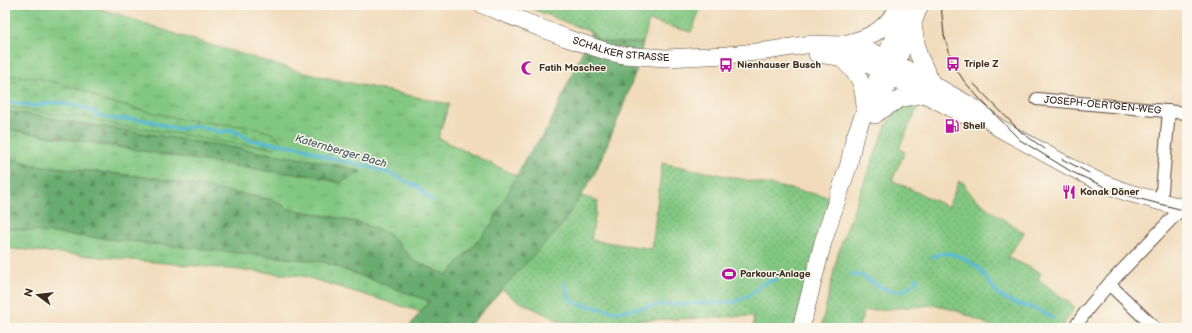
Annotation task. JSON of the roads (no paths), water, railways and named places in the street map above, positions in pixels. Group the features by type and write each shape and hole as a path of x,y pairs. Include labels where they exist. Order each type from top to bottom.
{"main road":[{"name":"SCHALKER STRASSE","path":"483,5 566,38 623,55 666,58 727,55 811,44 841,51 863,62 888,66 927,88 976,109 999,128 1100,182 1126,192 1184,208"},
{"path":"870,111 860,78 841,51 872,36 886,24 901,5"},
{"path":"801,328 823,242 849,164 854,139 870,111 888,66 906,5"},
{"path":"888,66 913,25 920,5"},
{"path":"870,111 927,88 918,54 913,25"}],"street":[{"name":"JOSEPH-OERTGEN-WEG","path":"1037,99 1187,113"},
{"name":"JOSEPH-OERTGEN-WEG","path":"1161,202 1169,112"},
{"path":"1074,328 1109,284 1184,208"},
{"path":"1109,284 1156,328"}],"waterway":[{"name":"Katernberger Bach","path":"5,102 36,106 49,103 62,103 88,109 98,115 114,119 150,121 176,129 198,126 220,132 232,130 249,140 301,147 330,158 367,166 394,175 418,187 432,201"},
{"name":"Katernberger Bach","path":"932,257 939,254 962,257 981,271 1001,296 1011,302 1036,309 1053,318"},
{"name":"Katernberger Bach","path":"852,275 860,275 881,287 896,291 905,290 918,278"},
{"name":"Katernberger Bach","path":"565,283 569,298 575,303 616,312 659,305 735,302 750,295 762,284 777,279"}],"tram line":[{"path":"941,5 944,35 953,64 964,81 978,97 1020,140 1072,172 1121,194 1187,211"},
{"path":"973,83 1021,132 1045,149"},
{"path":"1062,159 1089,173"}],"place":[{"name":"Triple Z","path":"953,64"},
{"name":"Nienhauser Busch","path":"726,65"},
{"name":"Fatih Moschee","path":"528,68"},
{"name":"Shell","path":"952,126"},
{"name":"Konak Döner","path":"1069,192"},
{"name":"Parkour-Anlage","path":"729,274"}]}
